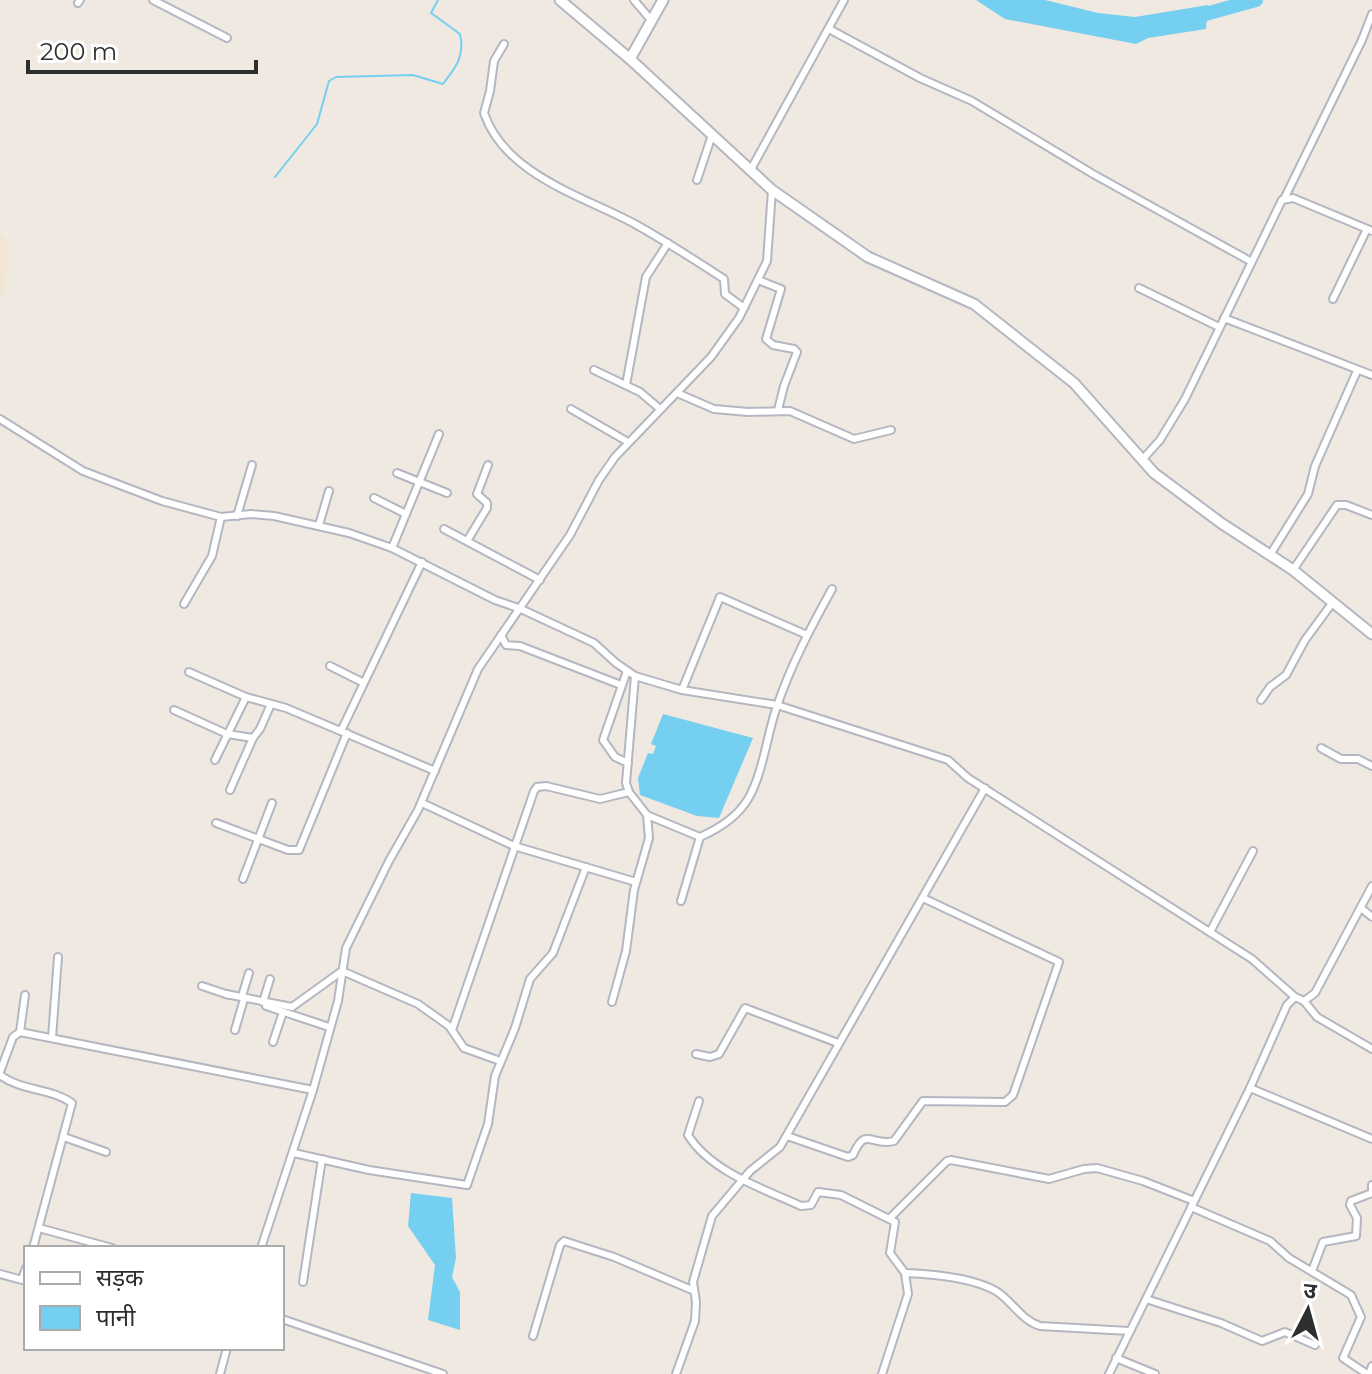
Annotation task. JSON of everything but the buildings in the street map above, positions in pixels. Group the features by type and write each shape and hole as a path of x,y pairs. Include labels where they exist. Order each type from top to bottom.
{"street":[{"path":"153,0 227,38"},
{"path":"560,0 630,59 772,190 868,257 974,304 1074,383 1154,473 1221,523 1293,570 1372,634"},
{"path":"634,0 651,20"},
{"path":"630,59 663,0"},
{"path":"750,171 844,0"},
{"path":"1142,460 1177,414 1250,261 1362,40 1372,14"},
{"path":"829,29 920,78 972,101 1093,174 1250,261"},
{"path":"504,44 494,61 484,113 501,145 536,173 668,243 724,279 725,294 744,308"},
{"path":"697,180 712,135"},
{"path":"262,1246 313,1090 338,1001 346,948 422,803 478,669 570,535 599,480 628,442 711,357 744,308 767,261 772,190"},
{"path":"1285,197 1370,230 1333,299"},
{"path":"626,385 646,277 668,243"},
{"path":"758,280 781,289 766,339 773,345 797,352 778,410"},
{"path":"1139,288 1219,327"},
{"path":"1224,318 1372,375"},
{"path":"594,370 640,392 660,409"},
{"path":"1270,555 1308,494 1315,466 1357,371"},
{"path":"677,393 714,409 790,411 854,439 891,430"},
{"path":"571,409 628,442"},
{"path":"0,419 83,471 162,501 221,517 274,516 319,525 392,548 495,600 594,643 635,676 682,690 777,705 948,760 985,788 1265,969 1295,997 1304,1001 1317,1017 1372,1049"},
{"path":"392,548 439,434"},
{"path":"237,516 252,465"},
{"path":"467,541 487,508 487,503 477,494 488,465"},
{"path":"397,473 447,493"},
{"path":"319,525 329,491"},
{"path":"374,498 406,514"},
{"path":"1293,570 1337,505 1346,505 1372,515"},
{"path":"184,604 212,556 221,517"},
{"path":"444,529 540,580"},
{"path":"216,823 292,851 299,850 362,682 422,562"},
{"path":"681,901 700,837 730,819 749,798 777,705 807,635 832,589"},
{"path":"682,690 720,597 807,635"},
{"path":"1261,700 1270,687 1286,675 1305,640 1333,602"},
{"path":"501,635 506,645 520,646 621,685"},
{"path":"330,666 362,682"},
{"path":"627,671 603,740 615,757 628,763"},
{"path":"189,672 435,771"},
{"path":"635,676 626,783 629,792 647,815 700,837"},
{"path":"215,760 246,697"},
{"path":"230,790 271,704"},
{"path":"174,710 227,734 253,738"},
{"path":"1321,748 1341,759 1358,759 1372,766"},
{"path":"452,1030 537,787 546,786 600,799 629,792"},
{"path":"676,1374 695,1321 696,1302 692,1290 712,1216 754,1167 777,1152 985,788"},
{"path":"243,879 272,803"},
{"path":"422,803 514,846 636,882"},
{"path":"612,1002 626,951 636,882 649,838 647,815"},
{"path":"1210,932 1253,851"},
{"path":"294,1153 369,1170 467,1185 471,1182 488,1124 500,1061 515,1028 530,979 553,953 586,867"},
{"path":"1304,1001 1315,993 1372,886"},
{"path":"787,1136 848,1157 853,1155 859,1141 864,1138 888,1143 894,1141 923,1101 1005,1102 1013,1095 1059,962 923,898"},
{"path":"1361,908 1372,917"},
{"path":"52,1038 58,957"},
{"path":"202,986 288,1007 296,1006 342,971"},
{"path":"342,971 418,1004 452,1030 464,1048 500,1061"},
{"path":"235,1030 249,973"},
{"path":"263,1002 270,979"},
{"path":"20,1032 25,995"},
{"path":"1109,1374 1250,1088 1287,1005 1295,997"},
{"path":"243,998 329,1027"},
{"path":"696,1054 710,1057 719,1054 745,1008 838,1043"},
{"path":"273,1042 283,1012"},
{"path":"34,1246 72,1103 16,1084 0,1073 13,1037 20,1032 313,1090"},
{"path":"1250,1088 1372,1139"},
{"path":"699,1101 688,1135 711,1159 744,1180 801,1206 811,1205 815,1195 822,1191 841,1195 895,1222 890,1253 905,1273 907,1301 882,1374"},
{"path":"64,1137 106,1152"},
{"path":"303,1282 322,1159"},
{"path":"890,1218 951,1160 1049,1179 1097,1168 1143,1181 1263,1237 1289,1258 1354,1299 1361,1317 1343,1358 1368,1374 1372,1366"},
{"path":"1312,1271 1323,1242 1356,1236 1357,1218 1351,1201 1372,1193 1372,1185"},
{"path":"39,1228 105,1246"},
{"path":"533,1336 560,1245 564,1241 614,1257 692,1290"},
{"path":"905,1273 947,1276 994,1290 1029,1321 1040,1326 1129,1331"},
{"path":"0,1274 24,1280"},
{"path":"1146,1299 1221,1323 1257,1339 1267,1340 1285,1332 1315,1345"},
{"path":"284,1320 443,1374"},
{"path":"220,1374 226,1350"},
{"path":"1116,1358 1155,1374"}],"shaded area":[{"path":"0,234 9,243 6,282 0,300"}],"water":[{"path":"976,0 1045,0 1098,13 1135,17 1208,5 1206,29 1148,38 1136,44 1005,19"},
{"path":"663,714 753,738 719,818 697,816 640,795 638,778 648,753 653,754 656,746 651,744"},
{"path":"411,1193 452,1198 456,1258 452,1277 460,1292 460,1330 428,1320 435,1265 408,1226"}],"waterway":[{"path":"275,177 317,124 329,81 336,77 413,75 443,84 458,61 461,42 460,34 431,13 438,0"},
{"path":"1191,18 1256,0"}]}
